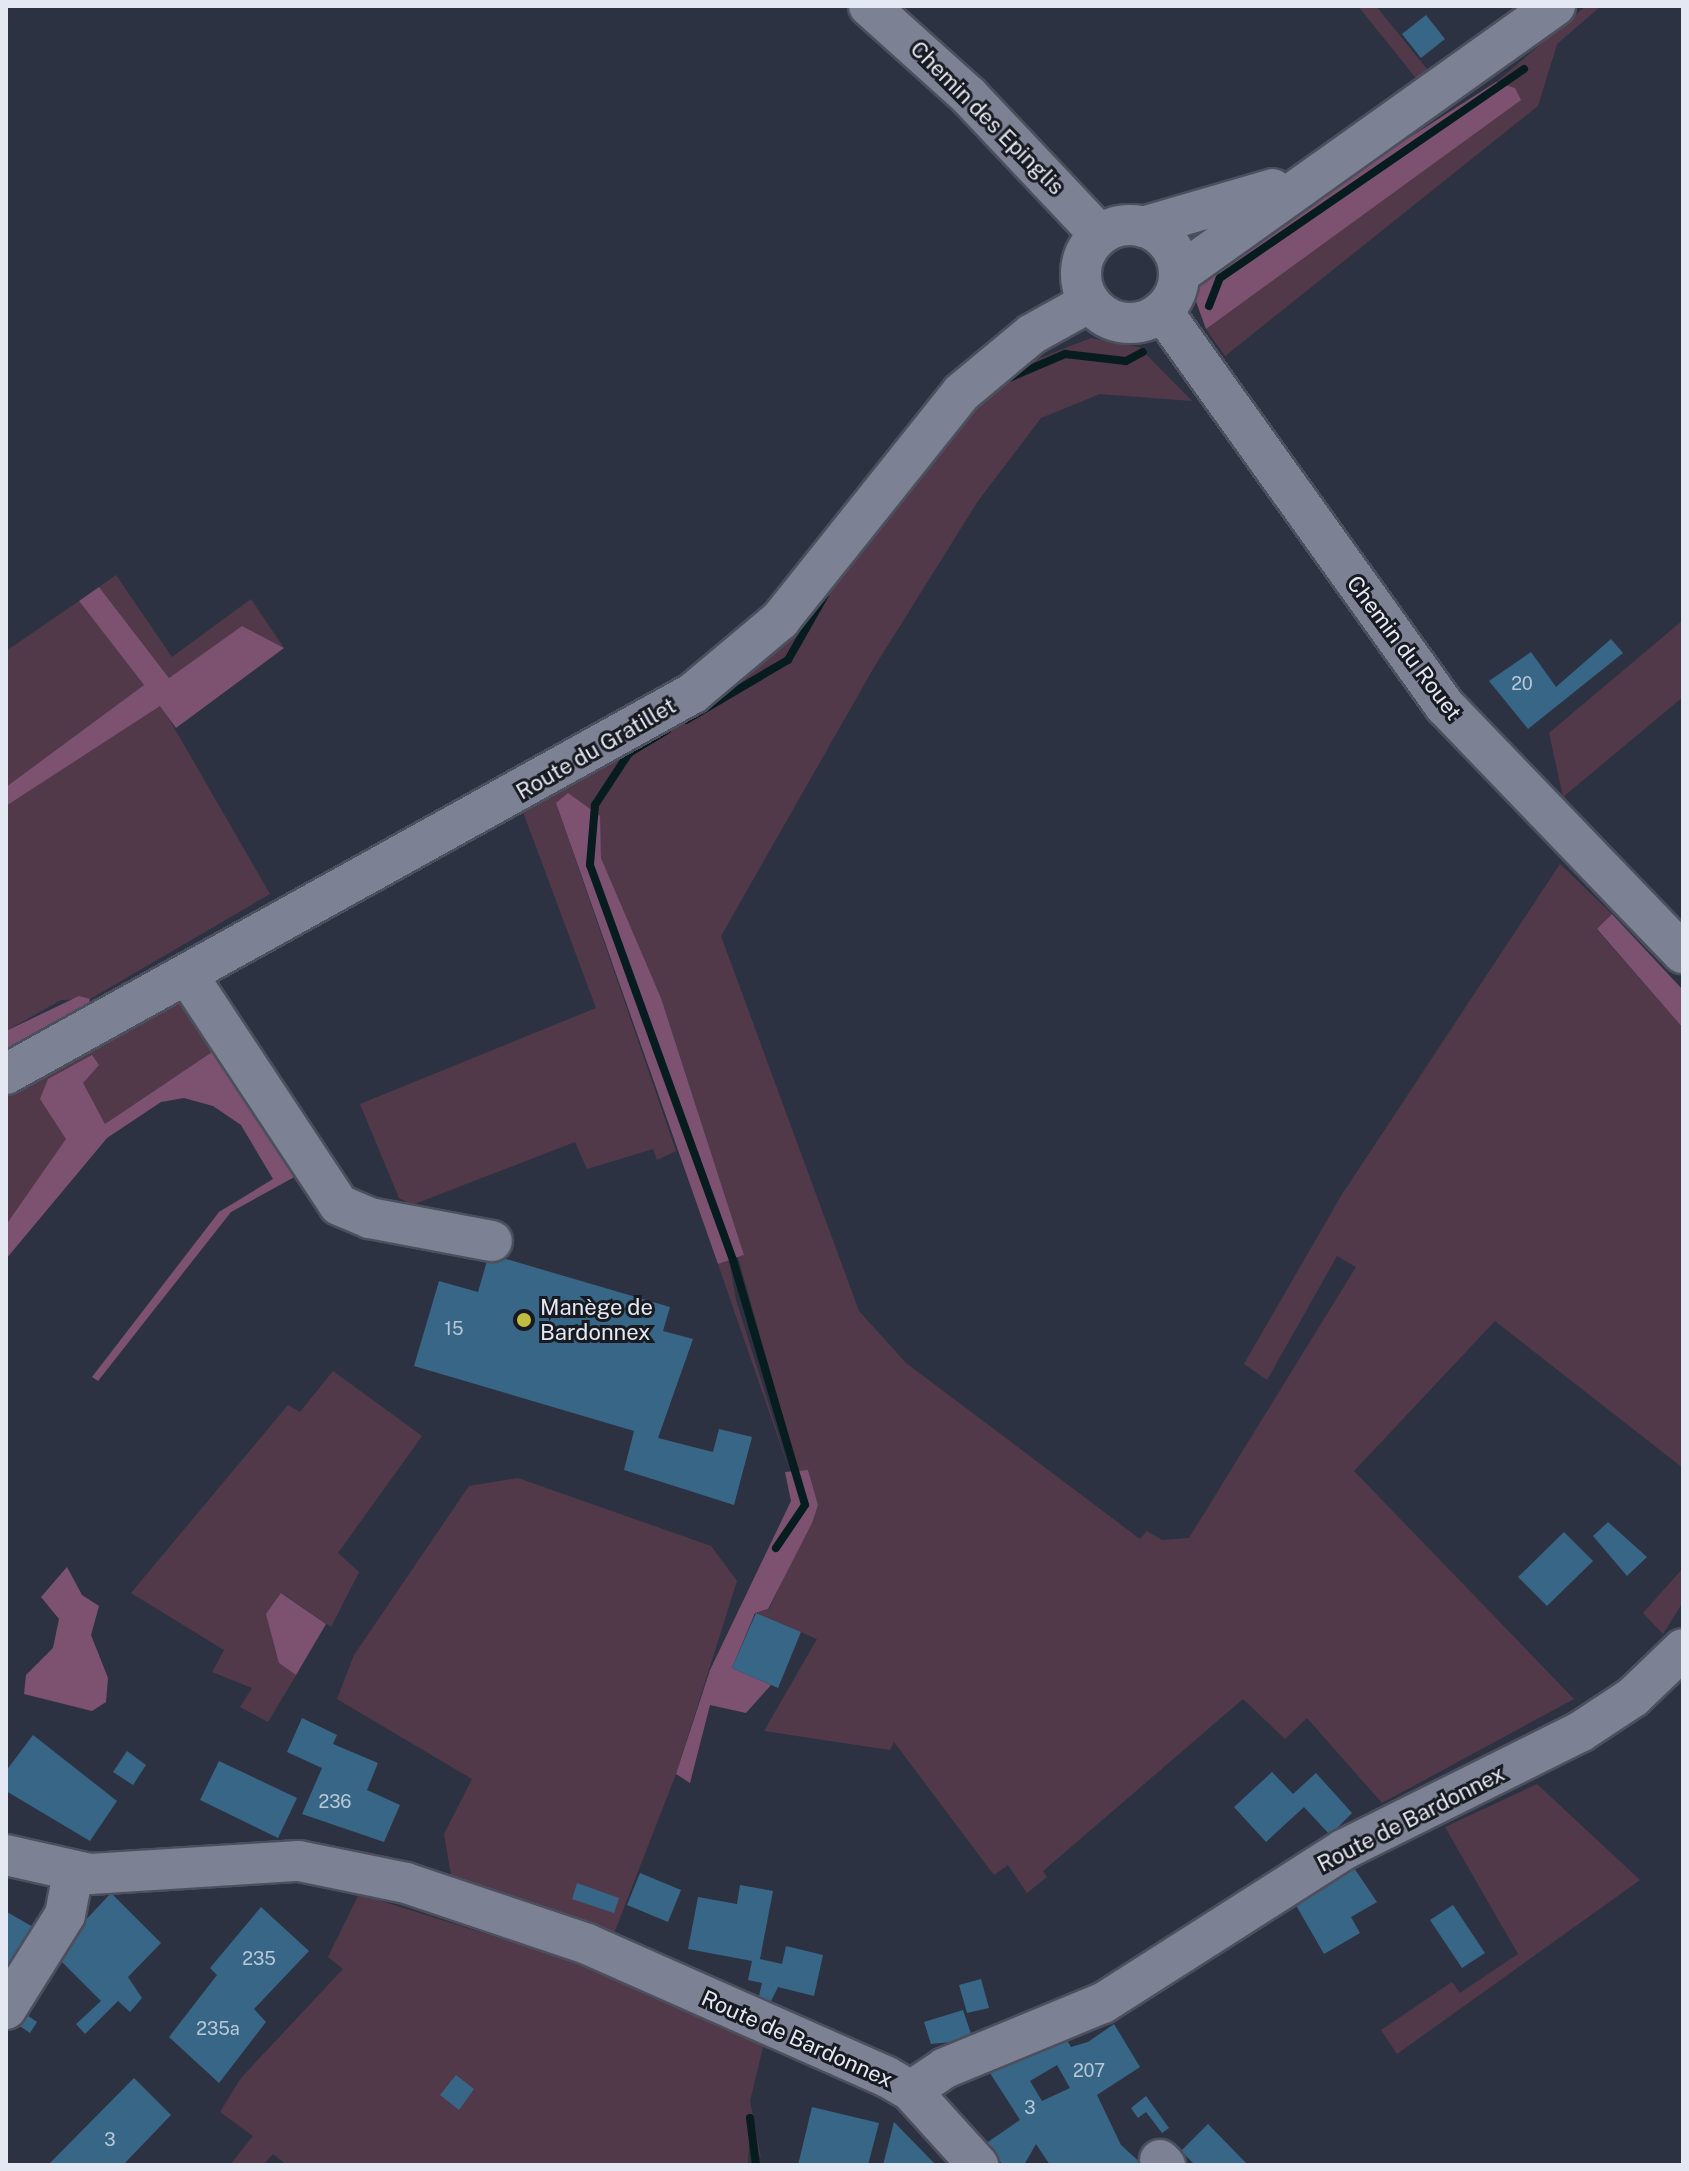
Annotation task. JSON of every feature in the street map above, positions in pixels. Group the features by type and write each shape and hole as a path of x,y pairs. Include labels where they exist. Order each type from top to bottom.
{"street":[{"name":"Chemin des Epinglis","path":"869,6 969,96 1100,235"},
{"path":"1307,178 1143,227 1100,235 1081,270 1090,302 1127,323 1162,311 1179,274 1307,178 1407,118 1555,6"},
{"path":"1143,227 1167,242 1179,274"},
{"name":"Route du Gratillet","path":"6,1074 188,976 693,693 780,620 961,393 1032,334 1090,302"},
{"name":"Chemin du Rouet","path":"1162,311 1445,706 1683,953"},
{"path":"188,976 339,1205 492,1241"},
{"name":"Route de Bardonnex","path":"6,1855 73,1873 263,1860 367,1871 587,1944 911,2091 945,2068 1103,2003 1343,1850 1580,1732 1633,1697 1683,1649"},
{"path":"6,2009 65,1915 73,1873"},
{"path":"911,2091 978,2165"}],"shaded area":[{"path":"1358,6 1376,6 1431,74 1419,82"},
{"path":"1586,6 1601,6 1557,44 1538,106 1225,356 1206,329 1515,88 1496,82"},
{"path":"1496,82 1515,88 1521,100 1206,329 1194,296 1206,268"},
{"path":"1091,338 1139,347 1192,401 1100,394 1041,418 978,501 873,669 721,936 859,1311 906,1363 1140,1539 1147,1531 1162,1540 1189,1538 1356,1267 1337,1256 1267,1380 1244,1364 1341,1196 1560,864 1612,914 1597,930 1683,1028 1683,1468 1495,1321 1354,1471 1574,1699 1382,1803 1307,1718 1285,1739 1243,1699 1043,1871 1047,1877 1027,1893 1008,1865 994,1875 894,1742 890,1750 764,1731 817,1639 756,1613 769,1609 818,1505 808,1470 798,1471 738,1257 744,1255 661,998 601,858 599,816 556,803 676,1151 657,1160 653,1149 587,1169 575,1142 412,1205 399,1198 360,1104 596,1008 523,812 695,708 935,442 1017,367"},
{"path":"116,575 172,657 251,599 284,648 242,626 169,678 99,587"},
{"path":"99,587 169,678 242,626 284,648 176,728 160,706 6,806 6,787 144,685 79,601"},
{"path":"79,601 144,685 6,787 6,651"},
{"path":"1683,620 1683,697 1563,797 1549,733"},
{"path":"161,705 270,894 90,999 61,1000 6,1031 6,806"},
{"path":"568,793 600,816 601,858 661,998 744,1255 718,1264 556,803"},
{"path":"1612,914 1683,990 1683,1028 1597,929"},
{"path":"79,996 90,999 87,1011 6,1054 6,1031"},
{"path":"167,1003 186,1004 218,1048 117,1116 6,1249 6,1093"},
{"path":"218,1048 298,1175 231,1212 98,1381 92,1377 219,1212 273,1179 241,1125 213,1106 184,1098 161,1102 107,1138 6,1259 6,1225 66,1139 40,1099 48,1079 92,1055 99,1065 83,1083 105,1124"},
{"path":"729,1260 736,1300 790,1472 718,1264"},
{"path":"333,1371 422,1436 338,1553 359,1572 331,1627 282,1593 279,1663 296,1675 268,1722 240,1707 252,1688 212,1672 224,1650 131,1593 288,1405 300,1412"},
{"path":"808,1470 818,1505 812,1523 768,1609 755,1613 732,1668 771,1685 746,1713 710,1705 690,1783 676,1774 710,1670 791,1501 785,1472"},
{"path":"518,1478 711,1546 737,1581 676,1774 611,1941 451,1875 444,1834 472,1779 337,1699 354,1655 469,1486"},
{"path":"67,1567 82,1595 99,1606 91,1635 108,1678 106,1702 92,1711 24,1694 26,1675 53,1648 59,1619 41,1597"},
{"path":"1683,1568 1683,1602 1663,1634 1643,1613"},
{"path":"281,1593 326,1624 296,1675 279,1663 266,1614"},
{"path":"1537,1784 1640,1880 1397,2054 1381,2030 1452,1982 1460,1993 1518,1954 1445,1827"},
{"path":"359,1894 601,1970 765,2039 750,2101 761,2158 749,2143 748,2165 287,2165 273,2154 263,2165 230,2165 253,2136 220,2112 241,2078 343,1969 328,1957"}],"building":[{"path":"1426,15 1445,39 1421,58 1402,34"},
{"path":"1611,639 1623,653 1528,729 1489,681 1531,652 1556,687"},
{"path":"489,1254 670,1307 663,1331 693,1339 658,1438 713,1452 719,1429 752,1437 734,1505 624,1470 634,1431 414,1366 439,1281 478,1292"},
{"path":"1608,1522 1647,1557 1627,1576 1593,1536"},
{"path":"1564,1532 1593,1561 1547,1606 1518,1577"},
{"path":"756,1613 801,1632 778,1688 732,1668"},
{"path":"302,1718 337,1735 333,1744 378,1763 367,1790 400,1805 384,1842 302,1814 322,1768 287,1752"},
{"path":"33,1735 117,1801 90,1841 6,1791 6,1771"},
{"path":"127,1751 146,1765 133,1785 113,1772"},
{"path":"219,1761 297,1798 278,1838 200,1800"},
{"path":"1272,1772 1293,1794 1316,1773 1352,1813 1330,1835 1304,1807 1266,1842 1234,1807"},
{"path":"1352,1865 1377,1902 1351,1917 1360,1933 1324,1954 1293,1900"},
{"path":"640,1873 681,1890 668,1922 627,1905"},
{"path":"577,1883 619,1898 614,1913 572,1899"},
{"path":"740,1885 773,1891 760,1959 782,1964 786,1946 823,1955 814,1996 778,1987 769,2005 758,2000 762,1983 748,1980 752,1961 688,1949 698,1897 737,1904"},
{"path":"111,1893 161,1943 128,1977 142,1998 130,2012 118,2001 85,2034 76,2024 101,2001 54,1954"},
{"path":"1453,1905 1485,1953 1462,1968 1430,1920"},
{"path":"261,1907 309,1951 254,2009 266,2022 219,2083 169,2037 217,1975 210,1968"},
{"path":"6,1914 47,1935 6,1996"},
{"path":"981,1979 989,2008 967,2013 959,1985"},
{"path":"963,2010 973,2040 931,2044 924,2022"},
{"path":"21,2011 37,2022 30,2033 14,2022"},
{"path":"1114,2024 1140,2067 1097,2095 1121,2145 1143,2165 1050,2165 1036,2144 1024,2165 1003,2165 985,2144 1020,2120 990,2073 1065,2037 1071,2047 1088,2042","holes":["1057,2065 1070,2088 1042,2101 1030,2081"]},
{"path":"456,2075 474,2089 459,2110 440,2095"},
{"path":"134,2078 171,2115 123,2165 48,2165"},
{"path":"1146,2096 1169,2128 1162,2133 1146,2112 1138,2118 1131,2108"},
{"path":"812,2107 879,2123 868,2165 798,2165"},
{"path":"894,2122 936,2165 883,2165"},
{"path":"1208,2124 1248,2165 1195,2165 1181,2151"}],"waterway":[{"path":"1209,306 1220,278 1524,69"},
{"path":"1009,378 1065,354 1126,361 1143,352"},
{"path":"686,720 788,660 825,595"},
{"path":"667,730 629,753 595,805 590,865 733,1260 805,1505 776,1548"},
{"path":"750,2118 756,2165"}],"place":[{"name":"Manège de Bardonnex","path":"524,1320"}]}
